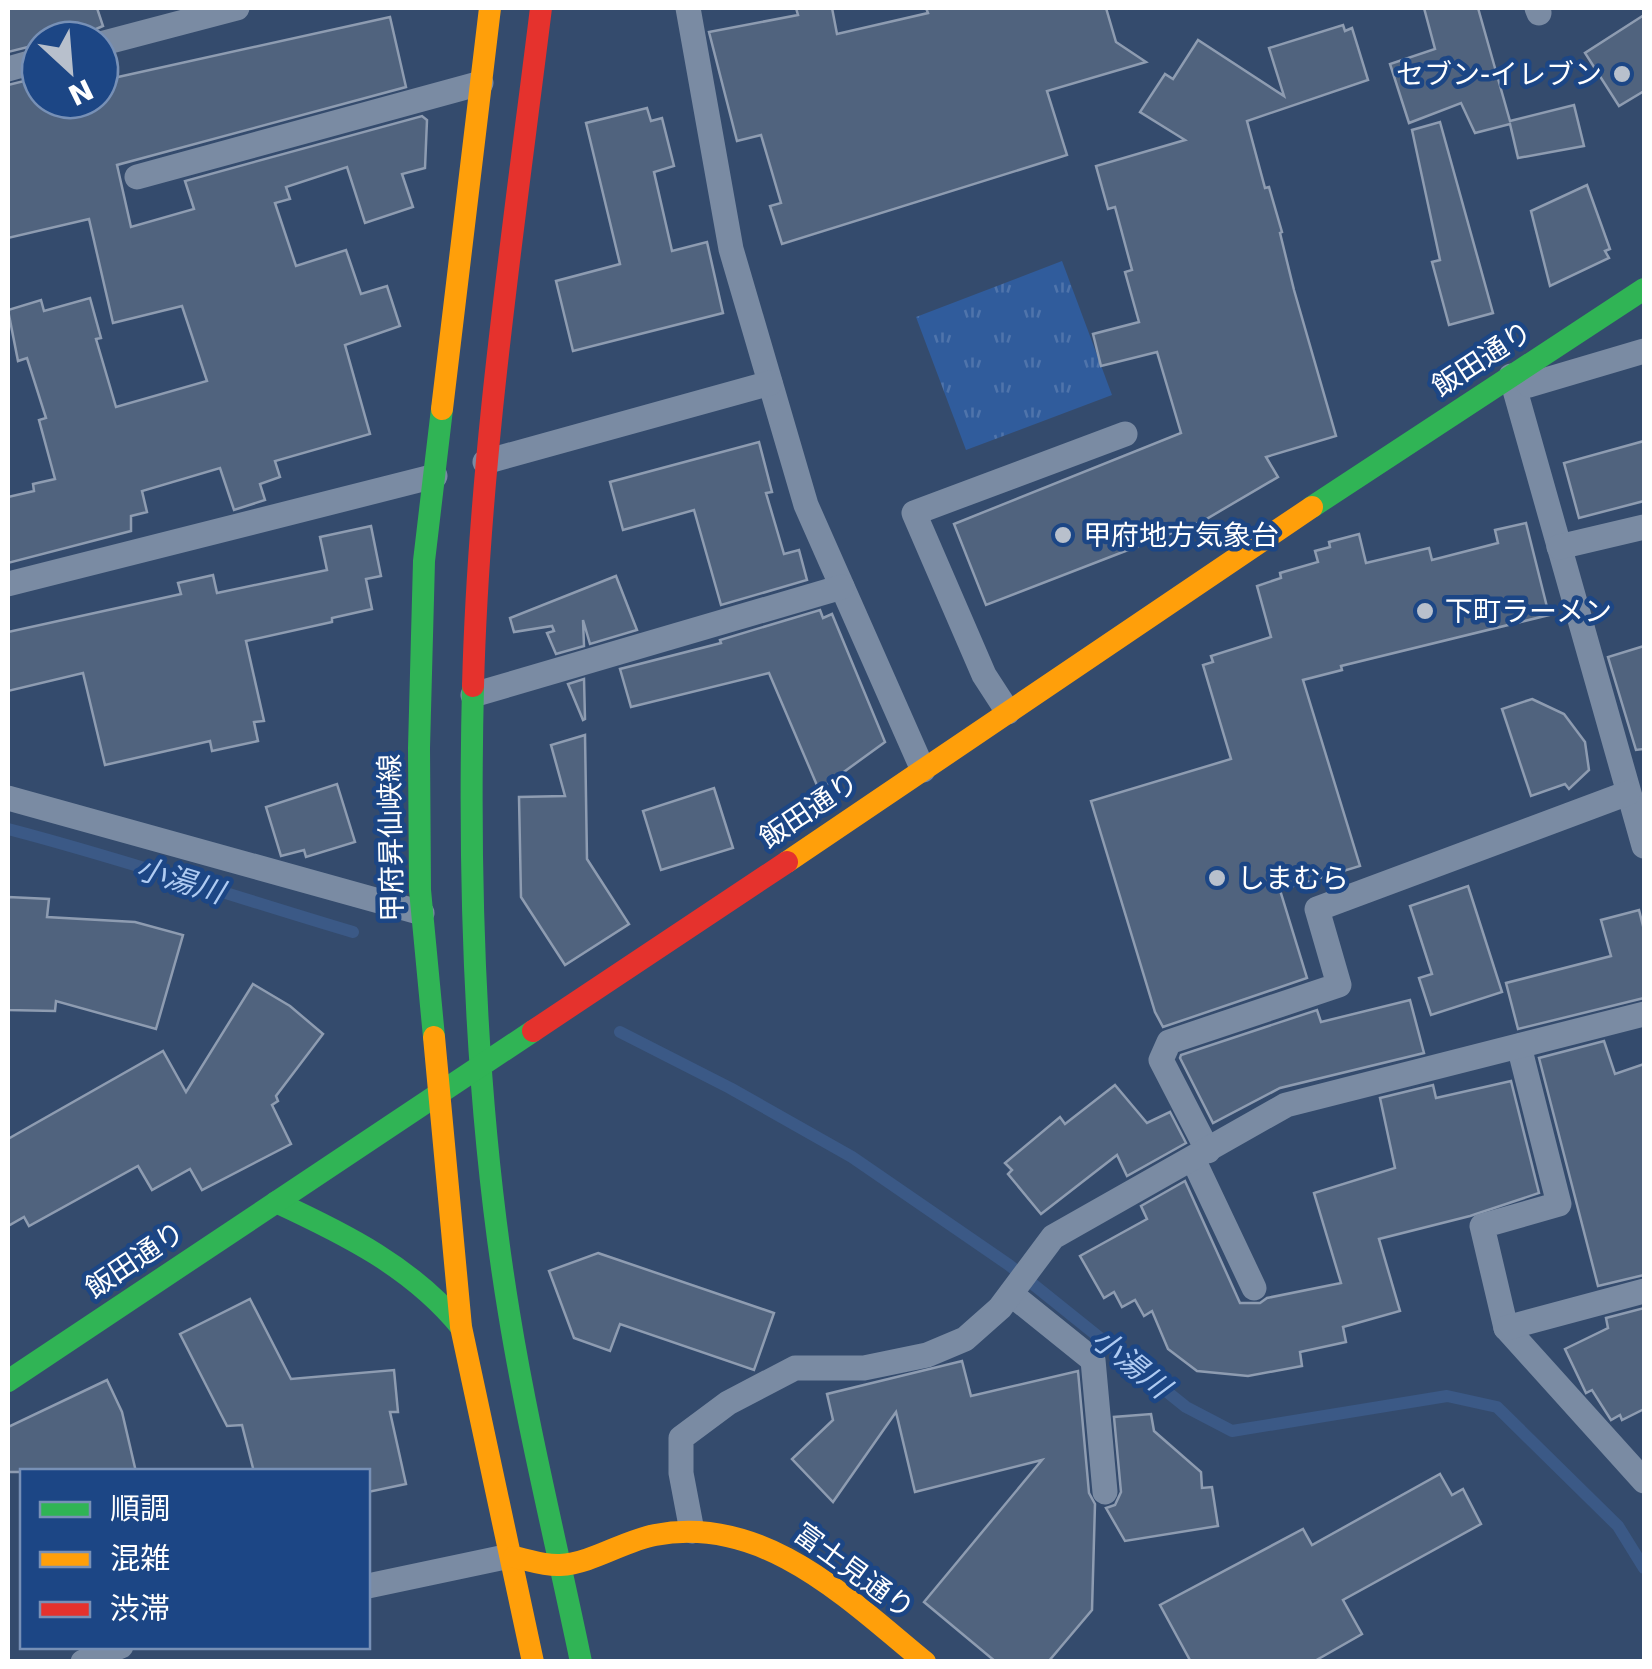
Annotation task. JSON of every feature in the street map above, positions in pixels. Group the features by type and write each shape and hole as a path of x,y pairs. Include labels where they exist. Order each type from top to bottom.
{"main road":[{"name":"甲府昇仙峡線","path":"490,8 424,580 419,748 422,913 461,1327 533,1662"},
{"path":"541,8 485,462 476,575 471,776 479,1068 509,1312 581,1662"},
{"name":"飯田通り","path":"8,1382 1206,576 1513,383 1644,289"},
{"path":"276,1202 322,1223 392,1265 431,1293 461,1327"},
{"name":"富士見通り","path":"510,1556 560,1565 658,1534 738,1534 766,1545 846,1599 925,1662"}],"lane":[{"path":"120,39 237,8"},
{"path":"688,8 732,249 806,505 923,770"},
{"path":"137,178 481,83"},
{"path":"1644,352 1513,383 1644,846"},
{"path":"485,462 770,382"},
{"path":"1008,712 984,675 914,513 1125,434"},
{"path":"8,584 434,476"},
{"path":"1559,547 1644,527"},
{"path":"473,696 842,587"},
{"path":"1254,1288 1161,1060 1169,1042 1338,986 1318,909 1628,793"},
{"path":"8,798 422,913"},
{"path":"692,1531 680,1473 681,1438 728,1403 795,1368 864,1368 927,1355 965,1339 1000,1308 1053,1237 1286,1105 1644,1014"},
{"path":"1519,1046 1559,1204 1482,1226 1506,1328 1644,1481"},
{"path":"1506,1328 1644,1291"},
{"path":"1012,1293 1094,1360 1105,1492"},
{"path":"370,1586 510,1556"},
{"path":"83,1662 114,1649"}],"green space":[{"path":"1062,261 1112,395 966,450 916,317"}],"building":[{"path":"8,8 97,8 101,20 20,20 20,49 8,52"},
{"path":"796,8 832,8 837,34 928,13 926,8 1106,8 1116,42 1146,62 1047,91 1067,155 782,244 770,206 781,203 761,135 737,141 709,32 798,15"},
{"path":"1424,8 1478,8 1510,121 1574,105 1584,146 1518,158 1510,124 1475,133 1461,103 1409,123 1390,64 1435,49"},
{"name":"セブン-イレブン","path":"1644,15 1644,91 1619,106 1585,53"},
{"path":"390,17 406,87 117,165 131,227 194,209 185,181 422,116 427,120 425,168 402,174 413,207 365,223 347,167 286,187 290,199 275,203 296,266 346,250 361,294 387,286 400,326 345,345 370,434 275,461 280,477 260,484 265,500 234,510 220,468 142,491 147,512 131,516 131,531 8,563 8,497 34,491 33,484 55,479 39,420 46,418 27,358 18,361 8,310 41,300 44,311 90,298 101,338 96,339 116,407 207,381 182,306 113,323 89,219 8,238 8,85 20,82 20,120 120,120 120,77"},
{"path":"1343,25 1345,31 1352,28 1368,80 1247,121 1282,232 1294,290 1336,436 1266,457 1278,477 1203,521 986,605 954,524 1181,433 1157,352 1101,366 1093,334 1139,322 1125,272 1132,270 1115,207 1108,209 1096,166 1185,140 1140,112 1165,74 1173,79 1198,40 1284,96 1269,48"},
{"path":"647,108 651,121 662,118 674,166 654,172 672,251 707,242 723,313 573,351 556,281 620,264 586,123"},
{"path":"1440,122 1493,313 1449,325 1432,262 1440,260 1412,130"},
{"path":"1587,185 1610,249 1605,251 1609,258 1550,286 1531,211"},
{"path":"1644,441 1644,501 1579,518 1564,463"},
{"path":"759,442 772,492 766,493 784,554 799,550 807,580 721,605 694,510 623,530 610,482"},
{"path":"1526,523 1549,615 1341,666 1342,670 1303,680 1360,866 1280,890 1307,978 1163,1027 1155,1012 1091,801 1231,759 1203,665 1213,662 1211,656 1271,637 1257,586 1281,578 1280,573 1318,562 1315,551 1330,547 1329,542 1359,534 1366,563 1429,548 1432,560 1498,543 1495,530"},
{"path":"371,526 381,576 366,579 372,609 246,641 264,721 254,722 258,741 212,751 210,741 105,765 83,673 8,691 8,632 181,594 178,583 213,575 217,593 327,570 320,537"},
{"path":"616,576 637,630 590,644 583,620 584,646 556,654 547,633 554,631 552,626 514,632 510,618"},
{"path":"820,610 823,618 832,614 885,742 819,790 769,673 631,707 620,669 721,643 720,640"},
{"path":"1644,646 1644,749 1636,750 1608,657"},
{"path":"584,679 585,719 583,720 568,684"},
{"path":"1532,699 1564,714 1585,742 1589,770 1569,789 1565,784 1531,796 1502,709"},
{"path":"585,735 587,859 629,924 565,965 521,897 519,797 565,796 551,745"},
{"path":"337,784 355,842 306,857 304,850 281,856 266,807"},
{"path":"714,788 733,848 661,870 643,811"},
{"path":"1468,886 1502,992 1431,1015 1419,978 1432,974 1410,906"},
{"path":"8,897 49,899 47,917 135,922 183,935 156,1029 56,1001 55,1011 8,1010"},
{"path":"1639,910 1644,930 1644,998 1518,1029 1506,983 1611,956 1601,920"},
{"path":"253,984 290,1006 323,1034 272,1105 291,1144 202,1190 190,1169 152,1190 138,1166 29,1226 24,1217 8,1226 8,1139 163,1051 186,1092"},
{"path":"1410,1000 1424,1053 1280,1088 1213,1123 1180,1058 1317,1010 1321,1022"},
{"path":"1604,1041 1615,1074 1644,1064 1644,1275 1598,1286 1539,1058"},
{"path":"1511,1081 1539,1193 1470,1216 1379,1239 1400,1311 1343,1327 1346,1342 1300,1352 1302,1366 1248,1376 1197,1371 1168,1349 1152,1311 1144,1316 1135,1300 1122,1307 1114,1292 1104,1298 1080,1256 1147,1219 1141,1206 1185,1181 1240,1303 1260,1303 1267,1298 1341,1283 1314,1193 1395,1168 1380,1098 1433,1085 1436,1098"},
{"path":"1115,1085 1147,1123 1170,1112 1186,1143 1127,1176 1117,1155 1041,1214 1008,1174 1012,1170 1005,1163 1060,1117 1065,1124"},
{"path":"598,1253 774,1313 754,1370 620,1324 610,1351 574,1338 549,1271"},
{"path":"250,1299 291,1379 394,1370 398,1412 390,1412 406,1484 370,1492 370,1469 253,1469 242,1425 227,1426 180,1334"},
{"path":"1644,1308 1644,1409 1622,1420 1620,1415 1611,1420 1592,1390 1586,1393 1565,1349 1608,1328 1606,1318"},
{"path":"962,1361 971,1396 1078,1371 1089,1493 1095,1504 1092,1610 1048,1662 996,1662 924,1602 1042,1460 915,1492 896,1412 833,1502 792,1459 833,1420 827,1394"},
{"path":"107,1380 122,1412 135,1469 8,1472 8,1427"},
{"path":"1151,1414 1154,1431 1201,1472 1202,1488 1212,1487 1218,1526 1125,1541 1106,1508 1115,1505 1121,1492 1114,1417"},
{"path":"1440,1474 1452,1495 1463,1489 1481,1524 1343,1600 1362,1634 1313,1662 1191,1662 1160,1605 1303,1529 1312,1545"}],"waterway":[{"name":"小湯川","path":"8,829 353,932"},
{"name":"小湯川","path":"620,1032 852,1157 1009,1265 1186,1407 1232,1431 1447,1396 1497,1407 1618,1526 1644,1568"}],"traffic: fast":[{"path":"1312,507 1644,289"},
{"path":"434,1037 420,890 419,748 424,561 442,409"},
{"path":"473,686 473,922 488,1158 517,1357 581,1662"},
{"path":"8,1381 533,1031"},
{"path":"276,1202 376,1254 421,1287 461,1327"}],"traffic: slow":[{"path":"442,409 490,8"},
{"path":"787,862 1312,507"},
{"path":"434,1037 461,1327 533,1662"},
{"path":"514,1557 560,1565 655,1535 695,1532 732,1537 768,1549 802,1567 925,1662"}],"traffic: jam":[{"path":"473,686 490,431 541,8"},
{"path":"533,1031 787,862"}],"place":[{"name":"セブン-イレブン","path":"1622,74"},
{"name":"甲府地方気象台","path":"1063,535"},
{"name":"下町ラーメン","path":"1425,611"},
{"name":"しまむら","path":"1217,878"}]}
